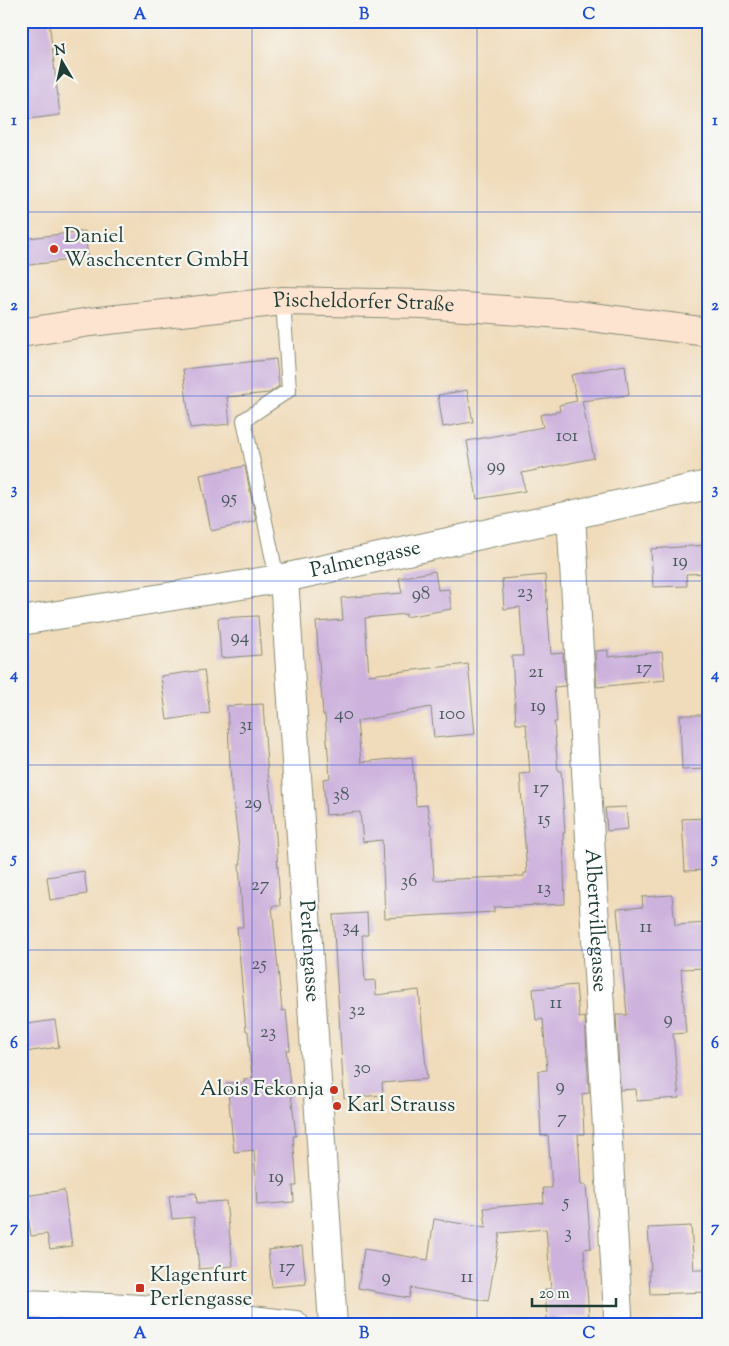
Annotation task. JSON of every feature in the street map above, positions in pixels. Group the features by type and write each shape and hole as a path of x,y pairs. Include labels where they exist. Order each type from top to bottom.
{"main road":[{"name":"Pischeldorfer Straße","path":"21,333 90,322 283,301 433,305 576,315 708,332"}],"street":[{"name":"Palmengasse","path":"21,621 280,579 708,485"},
{"name":"Albertvillegasse","path":"571,515 617,1325"},
{"name":"Perlengasse","path":"280,579 333,1325"},
{"path":"21,1304 110,1316 184,1312 295,1325"}],"lane":[{"path":"280,579 244,420 289,390 283,301"}],"building":[{"path":"21,21 49,21 60,115 21,120"},
{"name":"Daniel Waschcenter GmbH","path":"85,231 88,258 21,266 21,239"},
{"path":"276,359 279,386 269,393 227,397 230,424 190,428 183,369"},
{"path":"625,365 629,395 582,401 594,458 522,473 525,491 477,499 467,441 543,427 540,415 560,411 559,405 577,401 571,375"},
{"path":"467,390 473,422 443,427 438,395"},
{"path":"245,466 256,521 211,531 200,475"},
{"path":"708,545 708,573 686,574 687,586 653,587 651,549"},
{"path":"435,571 438,590 449,589 451,609 406,617 406,614 365,618 369,675 468,664 475,734 434,738 431,707 357,721 361,762 412,757 416,806 427,805 431,824 434,880 524,876 524,873 527,873 520,774 530,773 526,724 516,724 512,656 523,656 520,607 504,609 502,579 545,575 551,654 563,653 565,686 554,687 557,722 554,722 558,771 561,771 565,833 563,833 565,904 494,907 494,912 385,918 382,840 363,842 360,812 326,815 323,779 330,778 316,622 343,620 341,598 402,593 399,578"},
{"path":"258,616 261,655 221,658 218,618"},
{"path":"608,650 608,657 662,652 665,680 597,687 595,651"},
{"path":"204,670 210,713 167,720 161,676"},
{"path":"263,704 267,765 276,836 280,906 272,906 282,1011 286,1010 290,1050 286,1050 296,1136 293,1136 297,1186 293,1186 294,1202 257,1205 254,1150 234,1152 227,1083 245,1082 244,1079 252,1078 237,927 243,927 239,864 241,864 231,784 227,706"},
{"path":"680,715 705,715 705,729 708,729 708,769 682,770"},
{"path":"626,807 628,829 607,831 605,808"},
{"path":"708,818 708,870 685,871 682,819"},
{"path":"84,871 87,894 50,900 47,877"},
{"path":"672,895 675,925 708,923 708,968 681,969 686,1033 673,1034 679,1098 637,1101 636,1089 620,1090 616,1015 627,1015 617,909 643,907 642,897"},
{"path":"367,913 368,935 362,935 365,981 375,980 376,995 419,990 427,1079 382,1083 383,1095 344,1098 333,915"},
{"path":"576,985 579,1018 585,1017 589,1093 582,1094 584,1134 578,1134 581,1185 586,1185 591,1248 584,1249 589,1316 547,1319 545,1289 551,1289 546,1229 500,1233 488,1301 411,1288 409,1298 358,1288 364,1249 428,1260 434,1219 486,1228 484,1208 544,1203 543,1188 552,1188 548,1135 541,1136 538,1071 547,1070 543,1019 536,1020 533,989"},
{"path":"55,1020 59,1047 25,1052 21,1025"},
{"path":"64,1190 72,1246 50,1249 47,1234 31,1236 25,1196"},
{"path":"196,1193 197,1203 226,1201 233,1266 199,1269 194,1217 172,1219 169,1196"},
{"path":"691,1226 694,1270 708,1270 708,1292 650,1294 649,1270 651,1270 648,1228"},
{"path":"302,1246 306,1284 272,1287 268,1250"}],"place":[{"name":"Daniel Waschcenter GmbH","path":"54,249"},
{"name":"Alois Fekonja","path":"334,1090"},
{"name":"Karl Strauss","path":"337,1106"},
{"name":"Klagenfurt Perlengasse","path":"140,1288"}]}
